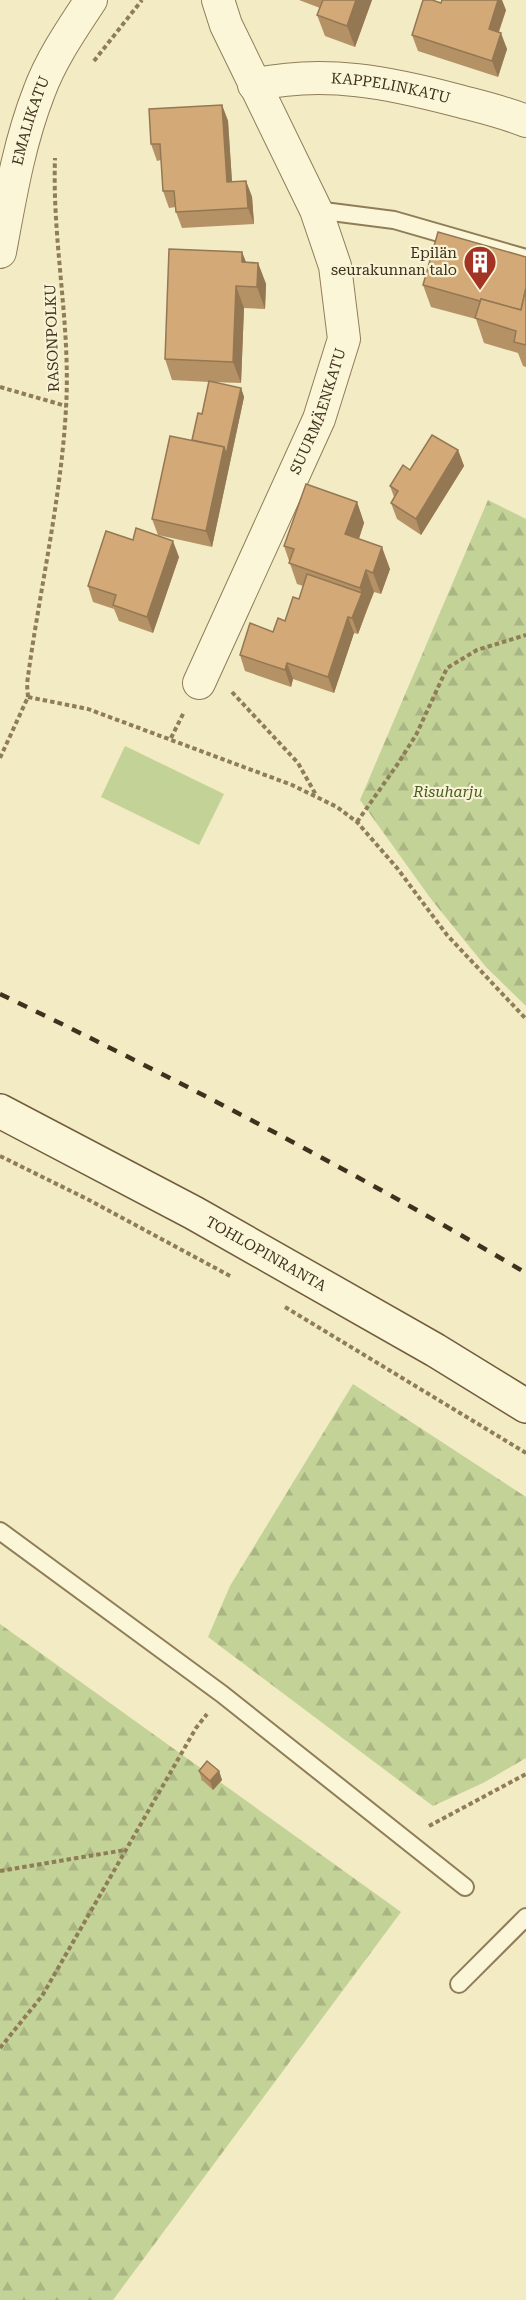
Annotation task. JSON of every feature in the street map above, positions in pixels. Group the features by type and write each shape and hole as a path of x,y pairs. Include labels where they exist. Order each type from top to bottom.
{"street":[{"name":"EMALIKATU","path":"0,252 15,173 39,90 59,51 91,0"},
{"name":"SUURMÄENKATU","path":"204,673 320,419 344,339 335,266 316,210 226,25 218,0"},
{"name":"KAPPELINKATU","path":"254,85 280,79 363,80 402,86 526,121"},
{"name":"TOHLOPINRANTA","path":"0,1111 194,1213 435,1350 526,1406"}],"lane":[{"path":"316,210 394,220 526,258"},
{"path":"0,1531 222,1694 465,1887"},
{"path":"459,1984 526,1917"}],"path":[{"path":"92,64 142,0"},
{"name":"RASONPOLKU","path":"28,698 27,684 62,467 66,406 66,335 54,200 56,155"},
{"path":"0,387 66,406"},
{"path":"357,822 416,735 447,668 477,650 526,635"},
{"path":"204,673 298,763 316,795"},
{"path":"0,758 28,698 88,709 316,795 357,822 397,868 447,935 526,1019"},
{"path":"0,1156 89,1200 234,1278"},
{"path":"284,1307 526,1453"},
{"path":"0,2048 42,1996 196,1728 222,1694"},
{"path":"398,1834 430,1826 526,1774"},
{"path":"0,1871 126,1850"}],"green space":[{"name":"Risuharju","path":"488,500 526,519 526,1006 486,967 431,899 360,800"},
{"path":"125,746 224,794 199,845 101,797"},
{"path":"353,1384 526,1497 526,1758 483,1783 433,1806 208,1637 230,1586"},
{"path":"0,1624 401,1912 113,2300 0,2300"}],"building":[{"path":"323,0 356,0 347,26 317,15"},
{"path":"423,0 441,3 442,0 498,0 489,29 501,33 492,61 412,35"},
{"path":"222,105 227,182 246,181 248,208 176,212 174,191 163,191 160,144 151,144 149,109"},
{"path":"438,232 526,257 526,288 521,310 423,285"},
{"path":"169,249 242,252 242,262 258,263 257,287 236,286 233,362 165,359"},
{"path":"526,288 526,345 514,342 516,331 475,318 481,299 521,310"},
{"path":"209,381 241,388 226,455 224,447 192,440 198,413 202,414"},
{"path":"432,435 458,450 416,519 391,503 398,491 390,486 403,465 410,470"},
{"path":"170,436 224,447 206,531 152,519"},
{"path":"306,484 357,502 345,534 382,547 373,573 366,570 360,588 289,563 294,549 284,546"},
{"path":"136,528 173,541 147,617 113,605 116,595 88,586 106,531 133,540"},
{"path":"307,574 362,593 352,618 348,617 328,677 287,663 285,670 240,655 250,623 273,632 278,618 285,621 293,597 299,599"},
{"path":"207,1761 219,1771 210,1781 199,1771"}],"railway":[{"path":"0,994 266,1128 526,1273"}],"place":[{"name":"Epilän seurakunnan talo","path":"480,291"}]}
